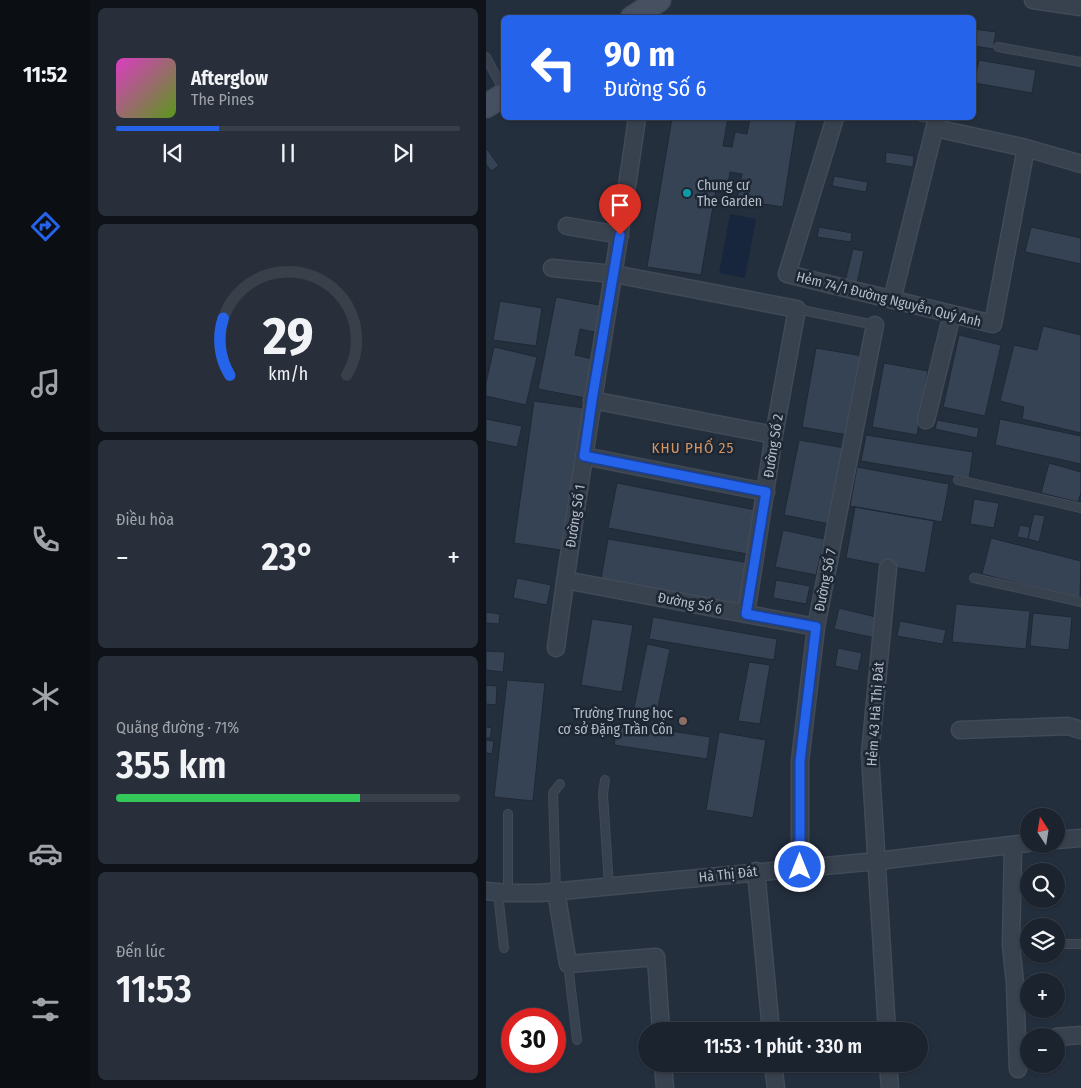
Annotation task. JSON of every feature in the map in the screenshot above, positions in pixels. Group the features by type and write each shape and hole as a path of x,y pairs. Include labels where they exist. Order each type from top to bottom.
{"main road":[{"path":"486,106 501,95"}],"street":[{"path":"1033,0 1061,2 1081,7"},
{"name":"Đường Số 1","path":"556,648 592,400 614,274 637,120"},
{"name":"Hẻm 74/1 Đường Nguyễn Quý Anh","path":"835,120 787,274 993,324 1026,148"},
{"path":"892,300 936,123 1081,164"},
{"path":"567,226 620,235"},
{"path":"552,268 614,274 797,309"},
{"name":"Đường Số 2","path":"746,614 774,435 797,309"},
{"path":"926,420 952,314"},
{"name":"Đường Số 7","path":"800,867 800,761 816,627 875,325"},
{"path":"592,400 774,435"},
{"path":"584,456 766,492"},
{"name":"Hẻm 43 Hà Thị Đát","path":"886,1022 870,754 888,568"},
{"name":"Đường Số 6","path":"565,580 816,627"},
{"path":"960,730 1068,726 1081,730"},
{"path":"1065,839 1081,838"},
{"path":"1020,844 1010,945 1021,1028"},
{"name":"Hà Thị Đát","path":"498,892 556,891 877,861 1020,844"},
{"path":"756,871 769,1022"},
{"path":"556,891 568,964 656,957 660,1022"},
{"path":"1065,1036 1081,1035"},
{"path":"1018,1069 1020,1058"},
{"path":"663,1072 665,1088"},
{"path":"775,1072 776,1088"},
{"path":"889,1072 890,1088"}],"lane":[{"path":"998,47 1081,62"},
{"path":"486,57 501,87"},
{"path":"797,309 875,325"},
{"path":"958,480 1081,508"},
{"path":"974,578 1081,602"},
{"path":"605,780 603,794 609,886"},
{"path":"556,891 553,793 560,784"},
{"path":"504,948 498,892 508,814"},
{"path":"1065,944 1081,944"},
{"path":"1010,945 1020,945"},
{"path":"568,964 577,1040"}],"water":[{"path":"730,214 756,219 745,278 719,273"}],"building":[{"path":"976,29 996,32 993,49 976,46"},
{"path":"979,60 1036,70 1032,93 976,83"},
{"name":"Chung cư The Garden","path":"672,120 728,120 723,146 732,147 735,132 747,134 750,120 797,120 783,207 737,200 742,174 730,172 728,185 717,184 701,275 647,267"},
{"path":"918,120 928,120 927,124 917,122"},
{"path":"487,149 499,166 491,171 486,164"},
{"path":"886,152 914,156 913,167 885,163"},
{"path":"834,176 868,182 866,192 832,186"},
{"path":"819,227 852,233 851,242 817,237"},
{"path":"1031,227 1081,238 1081,264 1025,252"},
{"path":"853,249 864,251 856,288 844,285"},
{"path":"556,297 604,306 599,333 580,329 575,355 593,359 585,398 538,389"},
{"path":"500,301 542,308 536,346 493,340"},
{"path":"1043,326 1081,335 1081,433 1022,419 1024,407 1000,401 1014,345 1037,350"},
{"path":"959,335 1001,345 985,416 943,407"},
{"path":"494,347 537,357 526,405 486,396 486,383"},
{"path":"816,348 863,356 848,435 802,427"},
{"path":"884,363 928,371 917,435 872,427"},
{"path":"534,401 584,408 561,550 514,543"},
{"path":"486,419 522,426 517,447 486,441"},
{"path":"1000,419 1081,436 1081,464 995,445"},
{"path":"937,420 979,428 977,438 935,429"},
{"path":"866,435 973,452 969,479 861,461"},
{"path":"799,440 845,448 830,524 784,515"},
{"path":"1049,463 1081,472 1081,493 1078,502 1041,493"},
{"path":"857,467 949,484 942,522 850,506"},
{"path":"617,483 761,511 752,555 608,528"},
{"path":"974,499 999,503 994,528 970,524"},
{"path":"855,507 934,521 925,573 846,558"},
{"path":"1034,514 1045,516 1039,542 1028,539"},
{"path":"1020,525 1030,527 1028,539 1017,537"},
{"path":"783,530 824,539 816,575 775,567"},
{"path":"991,538 1081,561 1080,599 982,574"},
{"path":"608,539 750,563 742,608 600,584"},
{"path":"517,578 551,585 547,605 513,598"},
{"path":"776,580 810,586 806,604 773,598"},
{"path":"956,604 1030,611 1026,649 952,642"},
{"path":"839,608 880,618 875,638 834,629"},
{"path":"486,612 500,614 499,624 486,623"},
{"path":"1033,613 1072,617 1069,650 1030,646"},
{"path":"653,617 777,639 774,660 649,639"},
{"path":"592,619 633,625 622,692 581,685"},
{"path":"900,621 946,630 943,644 897,636"},
{"path":"647,644 670,649 656,717 633,713"},
{"path":"838,648 862,653 858,671 835,666"},
{"path":"486,651 505,652 503,672 486,670"},
{"path":"749,662 770,665 760,724 738,721"},
{"path":"507,680 545,683 533,801 494,797"},
{"path":"486,685 497,686 496,705 486,704"},
{"path":"618,723 710,737 707,759 614,745"},
{"path":"486,727 492,728 490,738 486,738"},
{"path":"719,732 766,740 753,818 706,810"},
{"path":"486,740 494,741 492,754 486,753"}],"place":[{"name":"Chung cư The Garden","path":"687,193"},
{"name":"Trường Trung học cơ sở Đặng Trần Côn","path":"683,721"}],"district":[{"name":"KHU PHỐ 25","path":"693,448"}],"route":[{"path":"620,235 584,456 766,492 746,614 816,627 800,761 800,867"}]}
